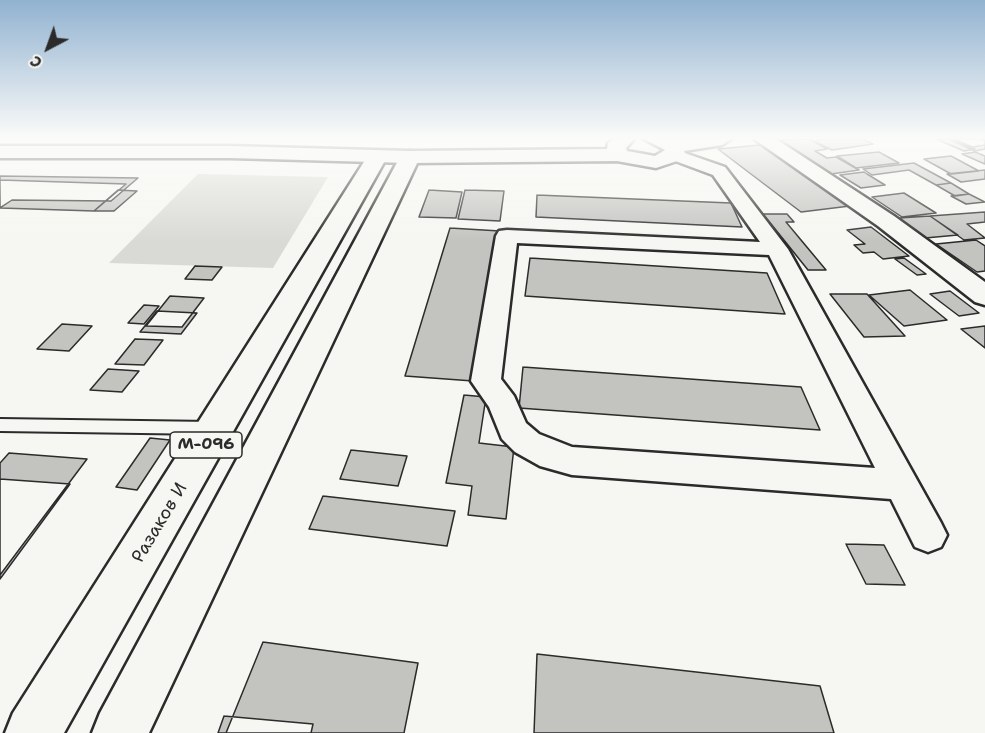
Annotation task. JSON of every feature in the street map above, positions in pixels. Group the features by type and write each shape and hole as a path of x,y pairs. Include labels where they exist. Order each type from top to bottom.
{"main road":[{"name":"Разаков И","path":"33,733 216,428 383,173"},
{"name":"М-096","path":"120,733 386,173"},
{"path":"814,173 886,221 985,296"}],"street":[{"path":"721,173 777,249 928,535"},
{"path":"777,249 507,236 486,381 503,404 518,436 540,451 562,459 901,485"}],"lane":[{"path":"0,425 216,428"}],"shaded area":[{"path":"198,174 328,177 273,268 109,263"}],"building":[{"path":"750,173 802,173 850,206 801,212"},
{"path":"866,173 885,185 861,188 840,175"},
{"path":"915,173 933,173 951,183 936,185"},
{"path":"985,173 985,179 961,182 947,174"},
{"path":"0,176 138,178 111,201 12,200 0,208"},
{"path":"0,180 126,184 94,211 0,208"},
{"path":"951,183 969,194 955,196 936,185"},
{"path":"118,190 137,191 114,211 94,211"},
{"path":"429,190 462,192 456,218 419,217"},
{"path":"465,190 504,191 500,221 458,219"},
{"path":"904,193 936,213 902,217 872,197"},
{"path":"969,194 985,202 966,204 951,196"},
{"path":"537,195 731,203 742,227 536,217"},
{"path":"985,212 985,222 967,224 985,238 964,240 930,216"},
{"path":"763,214 787,214 794,222 786,222 826,270 808,270"},
{"path":"930,216 958,235 925,238 899,218"},
{"path":"871,227 909,256 883,259 874,252 863,253 854,245 865,244 847,230"},
{"path":"450,228 500,231 473,381 405,376"},
{"path":"976,240 985,246 985,271 977,272 936,244"},
{"path":"530,258 767,273 785,314 525,296"},
{"path":"904,258 926,274 917,275 895,259"},
{"path":"195,266 222,267 212,280 185,279"},
{"path":"910,290 947,320 904,326 869,295"},
{"path":"950,291 979,313 959,316 930,294"},
{"path":"830,294 867,294 905,336 864,337"},
{"path":"170,296 204,298 182,327 146,326"},
{"path":"144,305 159,306 144,324 128,323"},
{"path":"157,311 197,313 181,334 140,332"},
{"path":"62,324 92,326 69,351 37,349"},
{"path":"985,326 985,348 961,329"},
{"path":"135,339 163,340 144,365 115,364"},
{"path":"523,367 801,387 820,430 519,408"},
{"path":"108,369 139,371 122,392 90,390"},
{"path":"464,395 486,397 479,443 514,447 506,519 468,515 472,486 446,483"},
{"path":"150,438 170,440 137,490 116,487"},
{"path":"351,450 407,456 398,486 340,479"},
{"path":"9,453 87,459 0,575 0,463"},
{"path":"0,479 70,484 0,579"},
{"path":"323,496 455,511 447,546 309,529"},
{"path":"846,544 884,545 905,585 866,584"},
{"path":"263,642 418,663 404,733 226,733"},
{"path":"537,654 820,686 834,733 534,733"},
{"path":"224,716 313,724 311,733 218,733"}]}
